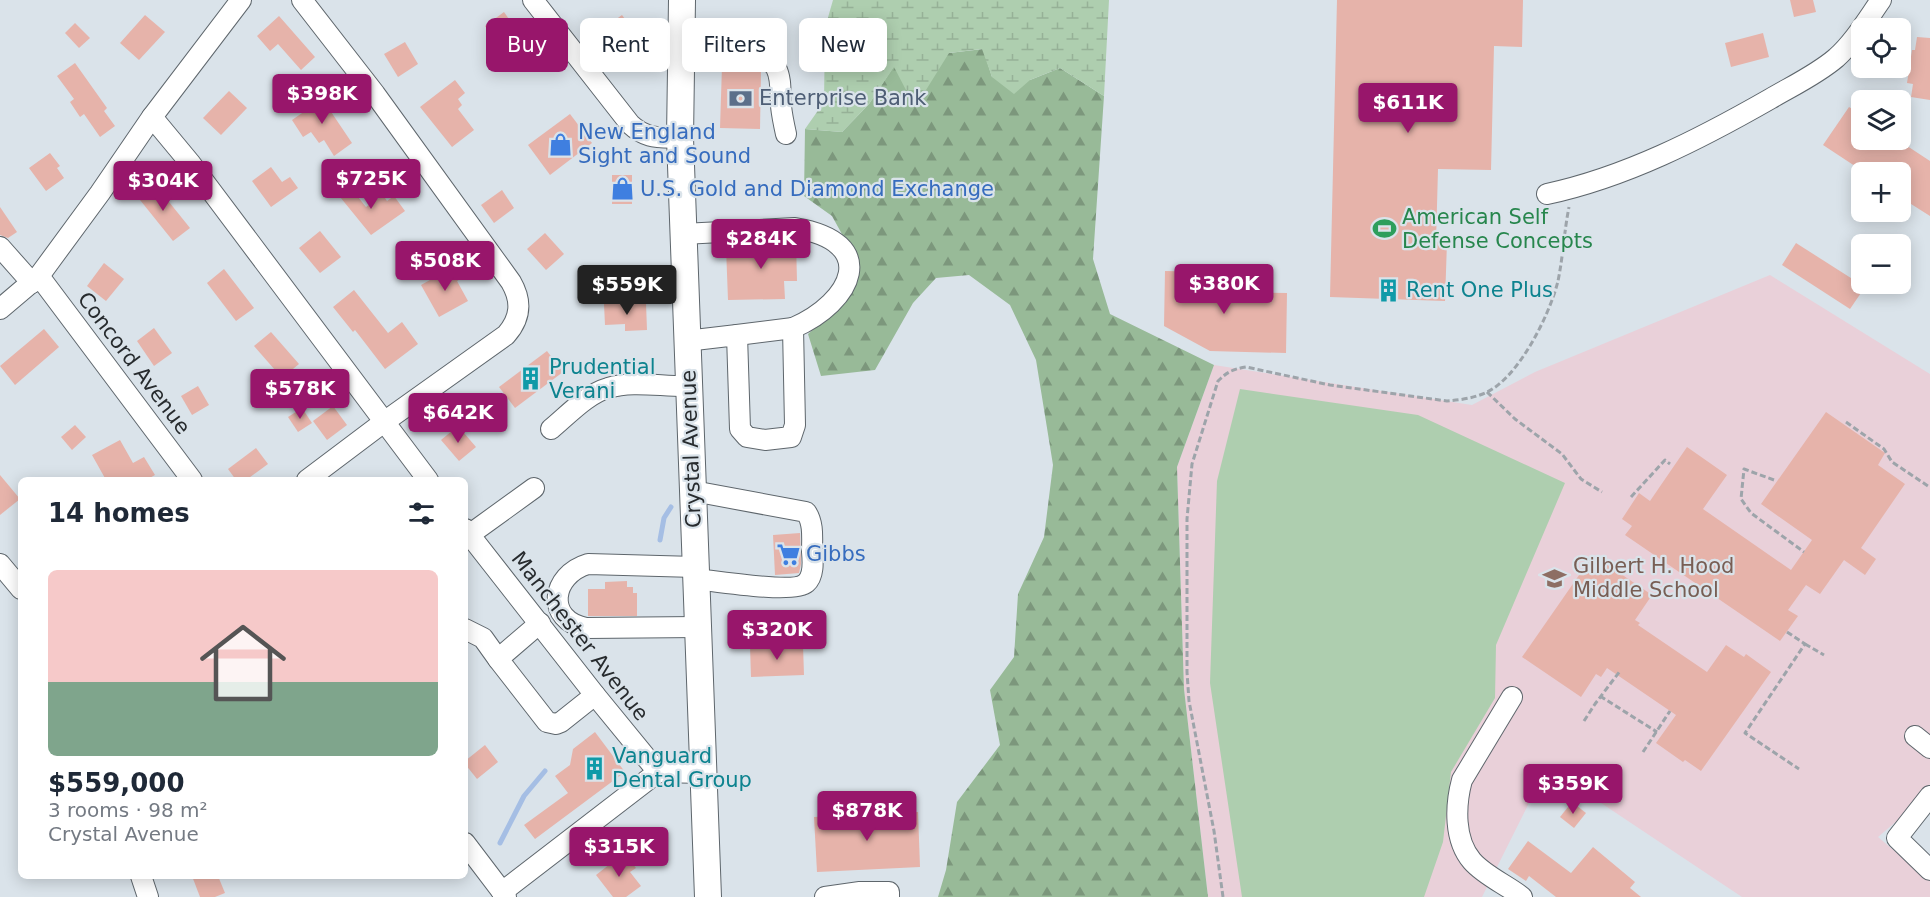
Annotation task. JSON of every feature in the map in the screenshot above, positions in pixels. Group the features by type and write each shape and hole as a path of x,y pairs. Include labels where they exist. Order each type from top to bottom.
{"main road":[{"name":"Crystal Avenue","path":"682,0 680,138 708,897"}],"street":[{"path":"0,309 35,279 100,193 152,117 241,0"},
{"path":"302,0 375,94 511,282 519,300 516,320 506,335 311,477"},
{"path":"534,0 640,134 680,138"},
{"path":"1547,194 1622,172 1672,150 1815,73 1845,49 1881,0"},
{"path":"777,72 786,134"},
{"path":"152,117 191,164 426,477"},
{"path":"683,234 795,228 822,235 845,251 850,262 846,284 820,312 807,322 793,328 686,341"},
{"name":"Concord Avenue","path":"0,247 35,279 190,477"},
{"path":"738,335 740,429 747,437 765,440 791,437 795,425 793,328"},
{"path":"550,429 592,396 606,388 635,385 688,386"},
{"path":"469,539 534,488"},
{"path":"693,491 806,512 811,519 813,564 807,583 799,588 770,587 696,573 588,564 576,568 566,576 558,595 558,605 568,621 586,628 698,627"},
{"name":"Manchester Avenue","path":"469,539 540,623 658,772"},
{"path":"0,564 18,585"},
{"path":"498,659 540,623"},
{"path":"468,630 483,638 547,723 561,722 595,695"},
{"path":"1512,697 1462,780 1458,823 1466,852 1472,861 1522,897"},
{"path":"468,847 504,895 658,772 703,773"},
{"path":"1930,796 1897,838 1930,870"},
{"path":"142,879 148,897"},
{"path":"825,897 860,892 889,892 889,897"}],"path":[{"path":"1223,897 1214,831 1189,701 1187,672 1187,519 1192,464 1218,381 1236,368 1246,368 1330,385 1447,401 1461,400 1487,392 1515,367 1536,335 1548,311 1558,280 1573,188"},
{"path":"1487,392 1515,419 1562,454 1581,478 1602,492"},
{"path":"1846,422 1884,449 1892,462 1928,486"},
{"path":"1630,497 1665,460 1670,464"},
{"path":"1774,480 1744,469 1741,499 1751,513 1804,552"},
{"path":"1787,632 1824,655"},
{"path":"1799,769 1745,733 1805,644"},
{"path":"1584,721 1620,671"},
{"path":"1600,696 1657,732"},
{"path":"1643,752 1670,711"}],"shaded area":[{"name":"Gilbert H. Hood Middle School","path":"1770,275 1930,374 1930,784 1912,808 1878,837 1930,881 1930,897 1742,897 1547,767 1482,897 1208,897 1184,689 1177,467 1214,365 1472,405 1535,372"}],"green space":[{"path":"833,0 1109,0 1104,96 1060,68 1030,80 1014,94 992,77 982,49 949,53 926,90 906,90 894,67 869,104 842,132 805,129 824,102 824,72 887,72 887,18 828,18"},
{"path":"983,49 992,77 1030,80 1060,68 1104,96 1093,259 1110,314 1214,365 1177,467 1184,689 1208,897 938,897 946,870 957,802 1000,745 990,690 1014,657 1018,594 1044,537 1053,465 1036,360 1010,305 969,275 936,278 913,303 875,370 821,376 808,334 835,311 856,285 854,256 832,216 804,196 805,129 842,132 869,104 894,66 949,53"},
{"path":"1240,389 1418,415 1565,483 1496,645 1495,698 1451,772 1443,842 1424,897 1242,897 1210,683 1217,481"}],"building":[{"path":"1337,0 1523,0 1522,47 1494,46 1491,170 1438,169 1436,242 1447,242 1445,301 1330,297"},
{"path":"1790,0 1813,0 1816,12 1794,17"},
{"path":"504,12 508,18 496,18"},
{"path":"145,15 165,32 139,60 120,43"},
{"path":"279,16 315,57 301,70 278,44 270,51 257,36"},
{"path":"75,23 90,38 79,48 65,33"},
{"path":"1763,33 1769,57 1731,67 1725,43"},
{"path":"1917,37 1930,38 1930,100 1911,97 1913,84 1907,83 1908,78 1911,78 1912,50 1915,50"},
{"path":"405,42 418,64 398,77 384,54"},
{"path":"75,63 107,108 104,111 115,126 100,137 84,114 80,117 70,102 74,99 57,76"},
{"name":"Enterprise Bank","path":"722,72 761,72 760,129 720,128"},
{"path":"455,80 465,93 458,99 462,105 458,109 474,130 452,147 420,107"},
{"path":"229,91 247,108 221,135 203,118"},
{"path":"319,94 352,143 334,156 324,140 319,143 311,132 303,137 292,120 305,111 301,106"},
{"path":"1849,107 1851,108 1851,150 1911,149 1930,161 1930,216 1911,204 1911,162 1851,163 1823,145"},
{"name":"New England Sight and Sound","path":"570,114 592,143 550,175 528,145"},
{"path":"50,153 60,166 57,168 64,178 46,191 29,168"},
{"path":"271,167 282,182 290,177 298,188 271,207 252,181"},
{"name":"U.S. Gold and Diamond Exchange","path":"612,175 632,175 632,204 612,204"},
{"path":"153,182 190,228 173,241 136,195"},
{"path":"347,183 366,207 383,195 387,201 394,196 405,211 371,235 336,192"},
{"path":"502,190 514,208 494,223 481,205"},
{"path":"0,207 17,232 8,238 0,235"},
{"path":"320,231 341,257 320,273 299,248"},
{"path":"545,233 564,254 546,270 527,249"},
{"path":"796,241 797,281 784,281 785,299 728,300 726,247 747,247 746,243"},
{"path":"1796,243 1851,278 1851,294 1860,294 1850,309 1782,265"},
{"path":"104,263 124,279 106,301 87,286"},
{"path":"455,266 462,278 457,281 468,301 439,317 421,285"},
{"path":"224,269 254,308 236,321 207,283"},
{"path":"1165,271 1216,272 1216,281 1225,281 1225,292 1287,293 1286,353 1210,351 1164,326"},
{"path":"354,290 388,333 402,322 418,344 385,369 355,330 353,332 333,307"},
{"path":"646,303 647,330 625,331 625,324 605,325 604,304"},
{"path":"154,328 172,353 154,366 137,341"},
{"path":"44,329 59,347 15,385 0,366"},
{"path":"271,332 299,364 282,378 254,346"},
{"name":"Prudential Verani","path":"547,351 563,372 515,408 499,387"},
{"path":"198,386 209,405 192,415 181,396"},
{"path":"333,406 347,425 327,440 313,421"},
{"path":"302,408 312,423 298,432 288,417"},
{"path":"1826,412 1885,453 1878,465 1905,484 1861,548 1876,559 1865,575 1844,560 1820,594 1806,585 1788,610 1798,616 1780,641 1625,535 1632,526 1622,519 1639,493 1650,501 1687,447 1727,475 1703,509 1791,570 1812,540 1761,504"},
{"path":"75,425 86,437 72,450 61,437"},
{"path":"458,426 476,447 459,461 441,440"},
{"path":"120,440 133,463 144,457 155,475 151,477 104,477 92,455"},
{"path":"256,448 268,464 250,477 234,477 228,469"},
{"path":"0,475 18,497 18,501 0,515"},
{"name":"Gibbs","path":"800,533 799,573 775,575 773,535"},
{"path":"1593,555 1652,595 1635,620 1640,623 1638,625 1707,672 1726,645 1744,657 1746,654 1771,672 1701,771 1685,760 1683,762 1656,743 1676,715 1607,668 1601,677 1596,674 1581,697 1522,657"},
{"path":"627,581 627,587 633,587 633,593 637,593 637,616 588,616 588,589 605,589 605,582"},
{"path":"803,645 804,675 751,677 750,646"},
{"name":"Vanguard Dental Group","path":"595,732 625,772 535,839 524,825 568,793 555,776 570,765 573,749"},
{"path":"485,745 498,762 477,779 468,768 468,759"},
{"path":"1572,802 1586,813 1574,828 1560,817"},
{"path":"918,812 920,867 817,872 814,817"},
{"path":"1528,841 1571,873 1593,847 1635,882 1630,888 1641,897 1556,897 1529,876 1526,881 1508,869"},
{"path":"624,853 636,868 630,872 641,886 626,897 613,897 596,875"},
{"path":"193,879 219,879 225,893 215,897 200,897"}],"waterway":[{"path":"660,540 664,518 671,507"},
{"path":"500,843 524,796 545,771"}],"place":[{"name":"Enterprise Bank","path":"741,98"},
{"name":"New England Sight and Sound","path":"560,144"},
{"name":"U.S. Gold and Diamond Exchange","path":"622,189"},
{"name":"American Self Defense Concepts","path":"1384,229"},
{"name":"Rent One Plus","path":"1388,290"},
{"name":"Prudential Verani","path":"531,379"},
{"name":"Gibbs","path":"788,554"},
{"name":"Gilbert H. Hood Middle School","path":"1555,578"},
{"name":"Vanguard Dental Group","path":"594,768"}]}
